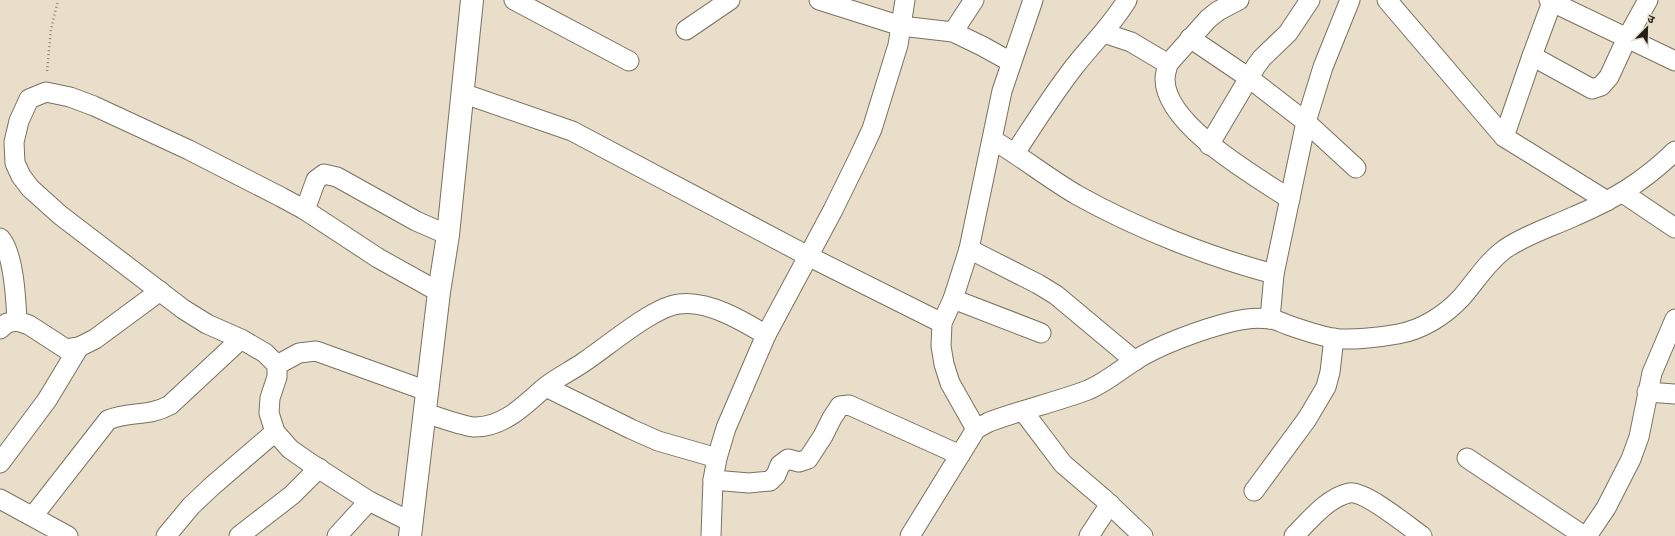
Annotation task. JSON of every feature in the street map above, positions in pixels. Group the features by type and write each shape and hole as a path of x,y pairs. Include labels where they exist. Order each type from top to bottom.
{"street":[{"path":"439,292 358,246 305,210 189,150 101,109 70,97 46,92 29,98 19,121 14,142 15,163 21,176 30,188 60,215 183,309 207,324 241,339 265,353 277,365 277,377 270,398 268,413 275,432 290,449 411,529 426,413 427,391 439,292 448,236 472,0"},
{"path":"514,0 629,61"},
{"path":"686,30 730,0"},
{"path":"819,0 901,26 954,32 1011,62"},
{"path":"711,536 714,480 717,458 726,428 766,335 859,157 872,128 898,45 905,0"},
{"path":"954,32 974,0"},
{"path":"976,430 950,383 944,364 941,346 942,324 953,299 969,250 993,140 998,108 1011,62 1021,39 1033,0"},
{"path":"1015,153 1073,69 1092,45 1104,33 1127,0"},
{"path":"1239,0 1218,10 1190,38 1168,64 1165,79 1170,97 1177,110 1209,145 1290,199"},
{"path":"1209,145 1262,58 1288,33 1310,0"},
{"path":"1270,319 1274,274 1306,122 1323,67 1350,0"},
{"path":"1387,0 1504,137 1675,228"},
{"path":"1532,56 1592,89 1601,86 1609,77 1627,38 1648,0"},
{"path":"1504,137 1551,1 1675,61"},
{"path":"1104,33 1130,42 1168,64"},
{"path":"1190,38 1249,78 1306,122 1356,168"},
{"path":"462,93 572,131 808,256 942,324"},
{"path":"993,140 1077,194 1136,224 1242,265 1274,274"},
{"path":"910,536 976,430 988,422 1089,389 1106,380 1134,361 1164,346 1212,327 1248,319 1270,319 1309,332 1334,338 1400,334 1428,323 1440,316 1456,302 1489,263 1504,250 1523,238 1577,216 1615,197 1644,179 1675,151"},
{"path":"305,210 316,180 324,174 337,177 416,221 448,236"},
{"path":"0,238 8,250 15,295 17,321"},
{"path":"969,250 1038,284 1056,295 1134,361"},
{"path":"0,329 7,323 17,321 28,325 66,349 79,347 95,338 160,291"},
{"path":"953,299 1041,332"},
{"path":"426,413 473,428 486,426 503,420 516,413 546,386 644,319 679,304 697,304 735,317 766,335"},
{"path":"1467,458 1585,536 1606,508 1631,459 1639,437 1652,373 1675,319"},
{"path":"1254,491 1307,419 1326,387 1330,372 1334,338"},
{"path":"33,516 108,420 117,416 159,411 170,405 241,339"},
{"path":"0,464 46,400 79,347"},
{"path":"277,365 299,353 316,351 427,391"},
{"path":"546,386 631,430 658,441 717,458"},
{"path":"1647,392 1675,394"},
{"path":"714,480 749,483 770,481 776,475 780,465 788,459 800,462 808,458 840,406 849,405 960,455"},
{"path":"1023,410 1064,464 1110,504 1143,536"},
{"path":"166,536 191,506 275,432"},
{"path":"239,536 292,495 319,468"},
{"path":"1294,536 1316,513 1334,499 1350,493 1364,496 1422,536"},
{"path":"0,499 68,536"},
{"path":"337,536 369,500"},
{"path":"1089,536 1110,504"}],"path":[{"path":"46,92 50,42 58,0"}]}
